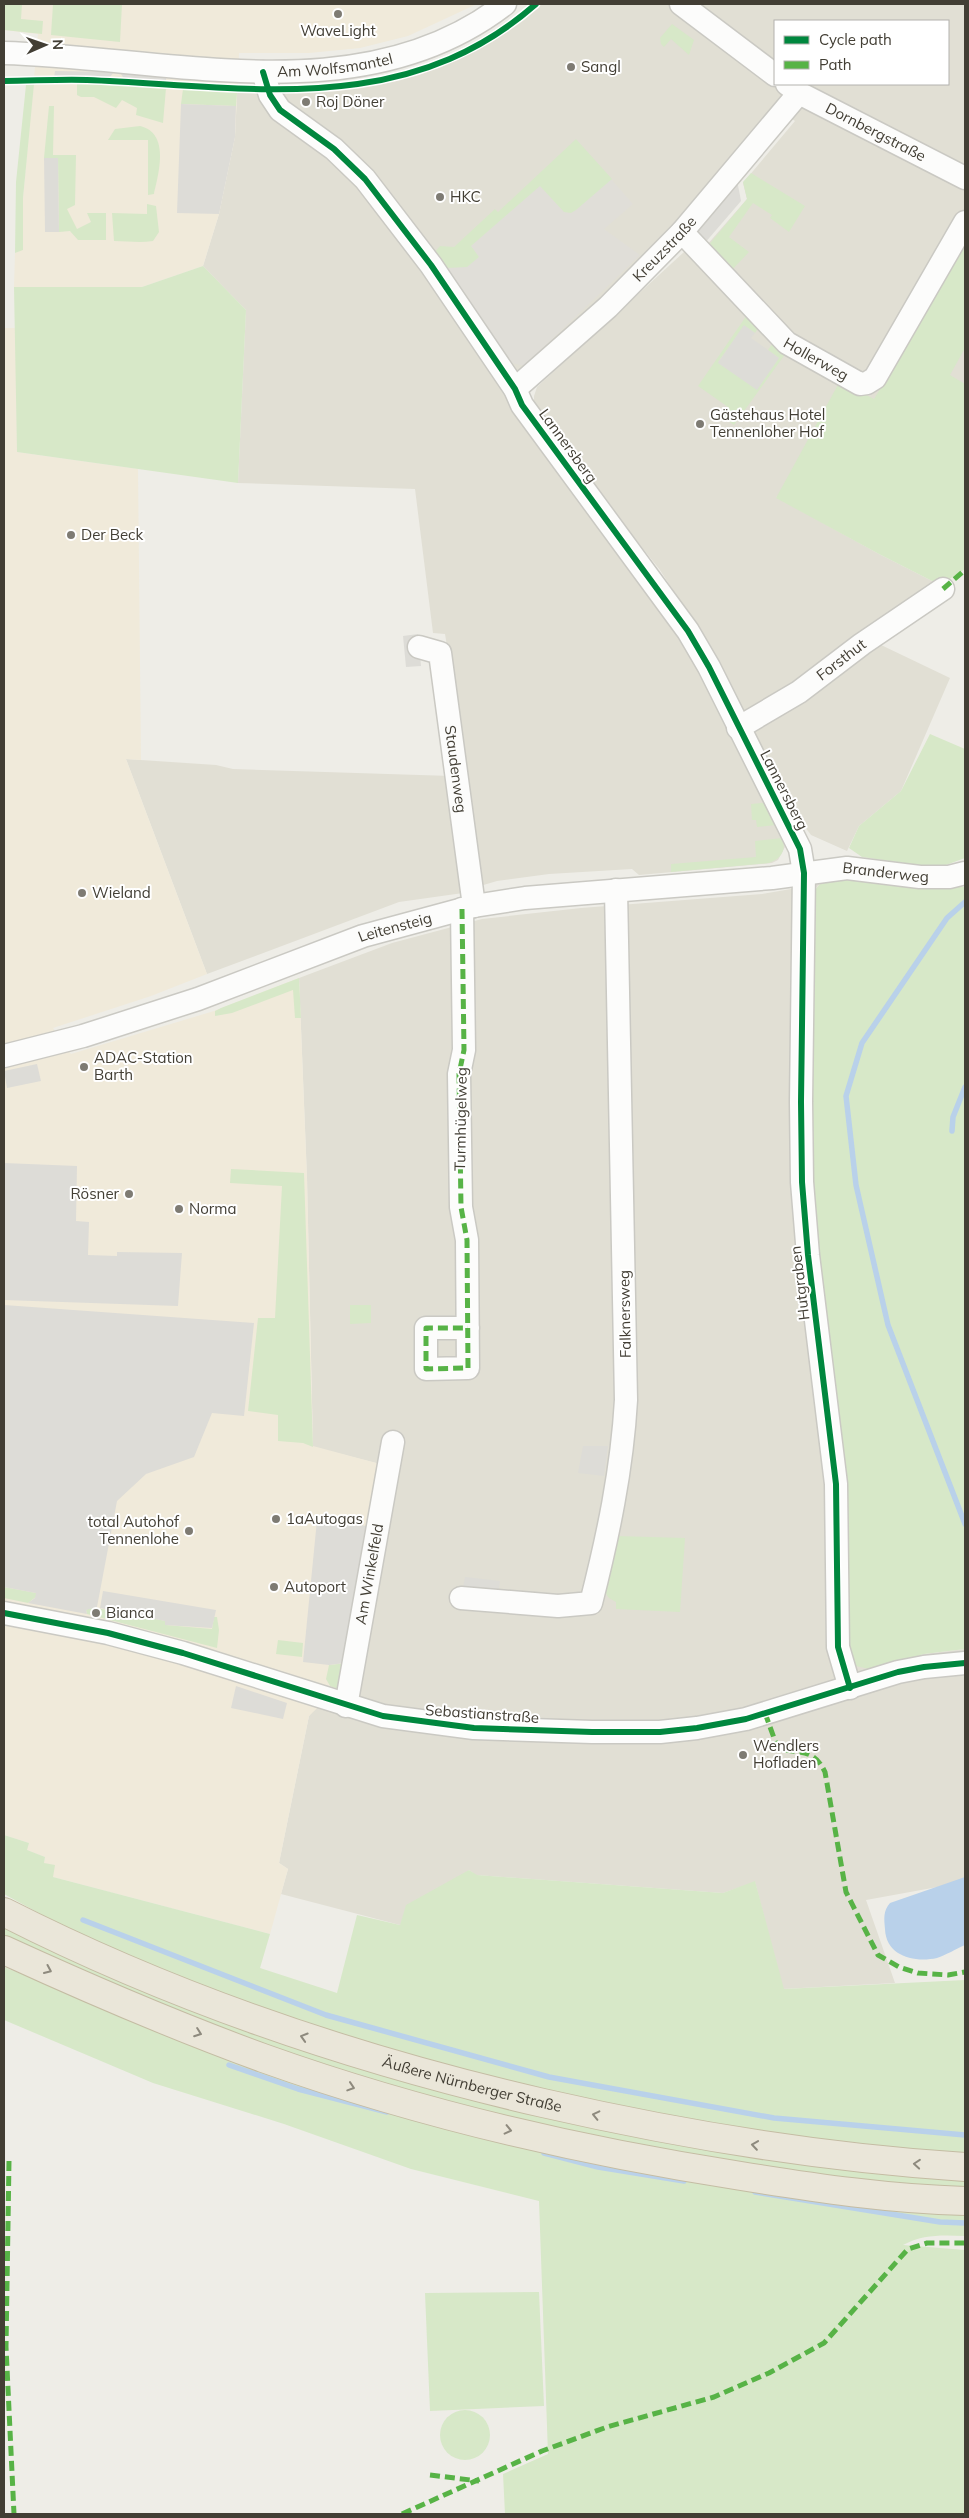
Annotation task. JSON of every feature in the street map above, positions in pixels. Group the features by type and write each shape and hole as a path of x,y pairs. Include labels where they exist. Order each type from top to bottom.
{"highway":[{"name":"Äußere Nürnberger Straße","path":"4,1912 113,1964 217,2006 291,2033 446,2080 644,2126 729,2142 812,2154 965,2166"},
{"path":"4,1950 101,1994 263,2058 360,2090 456,2117 564,2143 690,2168 850,2191 965,2201"}],"street":[{"name":"Am Wolfsmantel","path":"4,53 263,72 367,64 426,49 470,27 505,4"},
{"path":"681,4 774,74"},
{"name":"Lannersberg","path":"263,72 270,95 280,110 334,149 364,179 431,265 515,389 522,405 688,631 709,667 795,839 804,873"},
{"name":"Kreuzstraße","path":"515,389 608,307 682,232 793,88"},
{"name":"Dornbergstraße","path":"793,88 965,178"},
{"name":"Hollerweg","path":"682,232 787,343 860,384 868,383 875,378 965,222"},
{"name":"Forsthut","path":"738,728 800,692 862,644 943,589"},
{"name":"Staudenweg","path":"419,647 440,653 468,907"},
{"name":"Branderweg","path":"804,873 847,868 935,878 965,873"},
{"name":"Leitensteig","path":"4,1056 82,1036 198,999 363,936 468,907 525,898 772,878 804,873"},
{"name":"Hutgraben","path":"804,873 801,1092 802,1182 808,1255 835,1475 838,1647 850,1688"},
{"name":"Falknersweg","path":"461,1598 558,1606 590,1604 610,1524 620,1467 626,1400 616,890"},
{"name":"Turmhügelweg","path":"468,907 464,1050 459,1074 461,1207 467,1240 468,1328"},
{"name":"Am Winkelfeld","path":"346,1706 393,1442"},
{"name":"Sebastianstraße","path":"4,1613 108,1633 257,1675 346,1706 383,1716 474,1728 660,1732 738,1720 850,1688 898,1672 965,1663"}],"shaded area":[{"path":"4,4 477,4 408,36 360,48 309,53 239,53 235,137 219,214 203,266 142,287 14,287 15,253 23,249 23,198 38,34 4,30"},
{"path":"538,4 965,4 965,447 776,497 879,554 940,585 879,644 950,678 901,791 859,826 847,851 811,835 789,806 695,625 660,570 592,485 534,405 537,387 684,252 706,246 747,199 743,183 795,121 777,108 646,261 504,387 696,657 783,838 785,847 778,860 772,863 639,875 632,869 549,874 497,881 480,886 466,761 445,634 433,633 415,489 238,483 246,310 203,266 219,214 235,137 237,93 336,90 405,78 470,52 508,28"},
{"path":"55,71 114,72 109,78 54,78"},
{"path":"120,72 166,75 166,82 124,79"},
{"path":"181,104 236,106 235,137 219,214 177,213"},
{"path":"576,139 633,204 604,229 640,255 524,366 512,363 447,268"},
{"path":"44,158 58,158 59,232 45,232"},
{"path":"737,180 741,201 704,244 693,232"},
{"path":"744,325 755,333 751,338 779,358 757,390 718,363"},
{"path":"4,328 16,328 17,452 138,469 141,760 126,759 207,974 151,996 53,1028 71,1054 214,1011 299,978 307,1178 313,1446 380,1464 343,1683 309,1716 279,1863 288,1869 270,1934 53,1877 44,1863 45,1857 26,1850 29,1843 4,1835"},
{"path":"418,634 421,666 406,667 403,636"},
{"path":"126,759 216,765 233,769 451,776 463,893 399,902 207,974"},
{"path":"820,884 816,888 873,1670 924,1654 965,1649 965,1882 866,1900 895,1983 783,1989 755,1882 723,1893 476,1875 469,1870 400,1925 281,1894 288,1869 279,1863 309,1716 313,1711 380,1464 313,1447 307,1178 299,978 392,943 482,919 581,908 762,894"},
{"path":"37,1064 41,1081 7,1088 4,1071"},
{"path":"4,1163 77,1166 76,1221 89,1222 88,1255 117,1256 117,1252 182,1253 178,1306 4,1300"},
{"path":"4,1305 254,1323 244,1416 212,1413 194,1457 146,1474 117,1501 97,1607 86,1610 87,1614 28,1603 35,1598 36,1593 4,1587"},
{"path":"583,1446 608,1446 604,1476 578,1473"},
{"path":"317,1520 367,1526 345,1663 329,1665 303,1662"},
{"path":"465,1577 500,1581 498,1596 462,1593"},
{"path":"103,1591 216,1610 212,1628 165,1625 165,1621 100,1608"},
{"path":"236,1686 287,1703 283,1719 231,1708"}],"green space":[{"path":"4,4 22,4 21,19 43,21 42,34 4,30"},
{"path":"53,4 122,4 120,42 51,35"},
{"path":"672,24 694,40 689,55 671,39 664,47 661,44 660,38"},
{"path":"77,83 166,88 163,123 136,115 137,108 122,100 116,108 94,97 81,97 77,95"},
{"path":"34,84 23,198 23,250 15,253 16,182 26,85"},
{"path":"183,89 237,93 236,106 181,104"},
{"path":"49,106 54,106 53,155 76,155 75,205 67,209 77,229 91,222 87,213 106,213 106,240 78,240 70,231 59,232 58,158 44,158"},
{"path":"140,126 149,130 156,137 159,145 160,165 158,176 154,194 148,195 148,140 108,140 115,129"},
{"path":"576,139 612,179 576,210 571,213 564,212 540,186 471,246 479,257 467,267 447,268 433,254 440,246 454,247 495,209 498,212"},
{"path":"751,173 805,206 789,232 770,218 772,215 753,203 729,237 749,252 730,272 707,247 747,199 743,182"},
{"path":"147,204 156,206 159,232 153,241 114,241 112,213 147,214"},
{"path":"965,230 965,348 950,375 965,384 965,569 940,585 776,498 840,381 874,399 880,389 878,381"},
{"path":"203,266 246,310 238,483 17,452 14,287 142,287"},
{"path":"749,312 761,324 755,333 744,326 718,362 779,358 768,350 775,340 786,353 734,425 722,417 728,407 698,386"},
{"path":"930,734 965,749 965,858 946,865 925,866 862,857 849,848 859,826 901,791"},
{"path":"770,802 776,825 757,827 756,820 752,820 751,804"},
{"path":"782,838 784,846 782,854 769,863 671,872 671,864 756,857 755,841"},
{"path":"839,878 965,887 965,1649 924,1654 873,1670 856,1666 849,1656 809,1151 813,892 820,884"},
{"path":"299,978 301,1018 295,1018 293,990 232,1013 215,1016 215,1011 221,1008"},
{"path":"231,1169 304,1173 313,1447 303,1443 278,1441 278,1415 248,1411 258,1318 275,1318 282,1186 230,1183"},
{"path":"350,1305 371,1305 371,1323 350,1324"},
{"path":"616,1536 685,1538 680,1612 616,1609 616,1602 609,1598 604,1591"},
{"path":"4,1587 36,1593 37,1596 28,1603 4,1598"},
{"path":"91,1607 166,1621 166,1625 212,1629 214,1617 217,1617 219,1630 217,1648 87,1614 86,1610"},
{"path":"278,1640 303,1643 302,1657 276,1654"},
{"path":"348,1663 341,1690 330,1686 326,1679 329,1665"},
{"path":"4,1835 29,1843 27,1850 45,1857 44,1863 55,1865 53,1877 270,1934 260,1968 337,1993 357,1915 400,1925 406,1905 469,1870 477,1875 723,1893 755,1881 784,1989 965,1980 965,2154 882,2149 799,2140 715,2128 632,2112 550,2094 469,2073 309,2025 225,1996 142,1963 56,1923 4,1894"},
{"path":"4,1926 269,2037 965,2178 965,2189 833,2178 575,2135 364,2079 155,2004 4,1937"},
{"path":"4,1967 299,2082 965,2212 965,2236 926,2237 903,2245 965,2250 965,2514 505,2514 503,2474 548,2454 539,2201 411,2169 284,2124 153,2083 4,2020"},
{"path":"539,2292 544,2406 430,2411 425,2293"},
{"path":"465,2410 483,2417 490,2435 483,2453 465,2460 447,2453 440,2435 447,2417"}],"water":[{"path":"965,1877 965,1945 940,1957 928,1959 903,1956 890,1946 884,1918 890,1903"}],"waterway":[{"name":"Hutgraben","path":"965,902 947,918 862,1043 846,1096 856,1185 888,1325 965,1524"},
{"path":"952,1131 953,1117 965,1087"},
{"path":"83,1920 326,2015 549,2077 774,2118 965,2135"},
{"path":"229,2065 298,2089 387,2112"},
{"path":"544,2153 598,2167 684,2181"},
{"path":"755,2192 940,2222 965,2223"}],"marked path":[{"path":"943,589 965,570"},
{"path":"462,909 464,1050 459,1074 461,1207 467,1240 468,1368 426,1369 426,1328 468,1328"},
{"path":"765,1713 778,1749 806,1753 816,1759 825,1772 846,1892 878,1955 899,1967 918,1973 948,1975 965,1972"},
{"path":"9,2161 6,2347 14,2514"},
{"path":"402,2514 542,2451 607,2427 714,2397 769,2373 824,2343 908,2249 927,2243 965,2243"},
{"path":"430,2475 479,2481"}],"cycle path":[{"path":"4,81 87,80 264,89 322,88 378,81 433,66 485,41 536,4"},
{"path":"263,72 270,95 280,110 334,149 365,179 431,265 515,389 522,405 688,631 709,667 800,849 804,873 801,1102 802,1182 808,1255 836,1484 838,1647 850,1688"},
{"path":"4,1613 108,1633 183,1653 383,1716 474,1728 592,1732 660,1732 697,1728 746,1719 898,1672 965,1663"}],"place":[{"name":"WaveLight","path":"338,14"},
{"name":"Sangl","path":"571,67"},
{"name":"Roj Döner","path":"306,102"},
{"name":"HKC","path":"440,197"},
{"name":"Gästehaus Hotel Tennenloher Hof","path":"700,424"},
{"name":"Der Beck","path":"71,535"},
{"name":"Wieland","path":"82,893"},
{"name":"ADAC-Station Barth","path":"84,1067"},
{"name":"Rösner","path":"129,1194"},
{"name":"Norma","path":"179,1209"},
{"name":"1aAutogas","path":"276,1519"},
{"name":"total Autohof Tennenlohe","path":"189,1531"},
{"name":"Autoport","path":"274,1587"},
{"name":"Bianca","path":"96,1613"},
{"name":"Wendlers Hofladen","path":"743,1755"}]}
